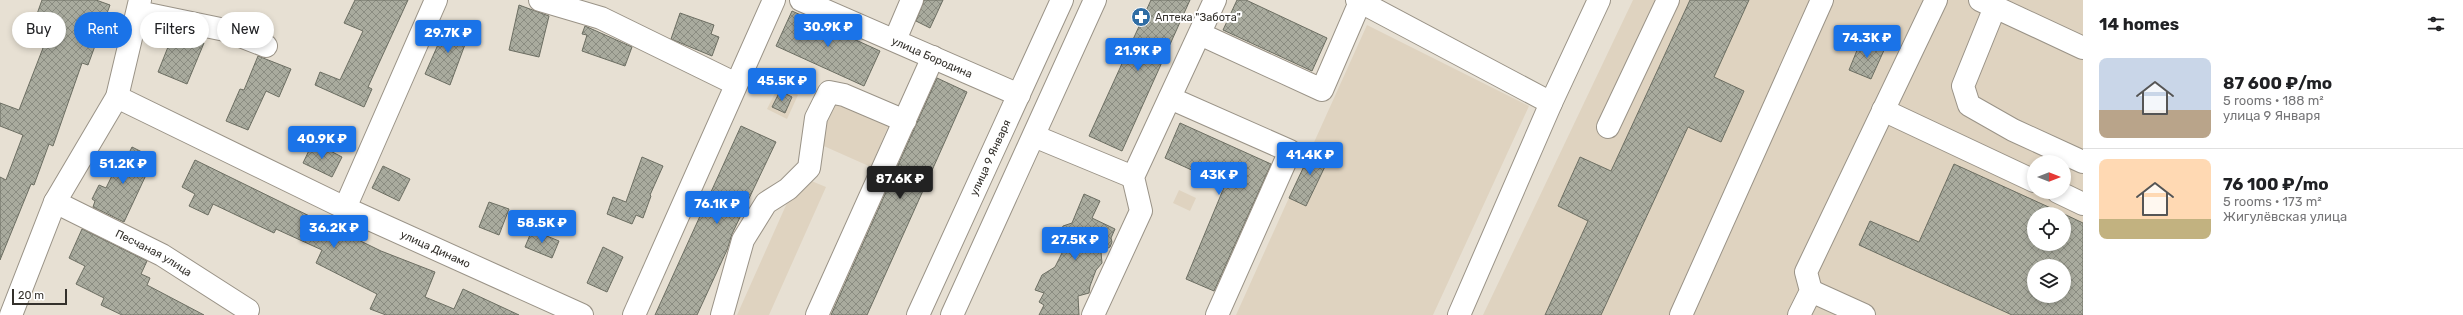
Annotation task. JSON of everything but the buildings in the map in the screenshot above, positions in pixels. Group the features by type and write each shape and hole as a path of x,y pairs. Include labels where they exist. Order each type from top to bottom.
{"street":[{"path":"345,208 436,0"},
{"path":"540,0 601,18 736,84"},
{"path":"634,315 774,0"},
{"name":"улица Бородина","path":"802,0 1019,95"},
{"path":"895,40 912,0"},
{"name":"улица 9 Января","path":"918,315 1062,0"},
{"path":"952,315 1095,0"},
{"path":"1094,315 1141,211 1133,177 1215,0"},
{"path":"1459,315 1551,103 1599,0"},
{"path":"1608,127 1668,0"},
{"path":"1681,315 1822,0"},
{"path":"1799,315 1811,291 1806,272 1936,0"},
{"path":"1200,34 1322,90 1358,1 1551,103"},
{"path":"2083,48 1988,4 1963,86 1969,105 2013,130 2083,162"},
{"path":"11,315 55,202 117,97 139,6 217,28"},
{"path":"817,315 934,57"},
{"path":"722,315 747,234 766,203 788,189 809,168 816,118 829,92 844,95 904,121"},
{"name":"улица Динамо","path":"117,97 345,208 582,315"},
{"path":"1170,98 1290,151 1217,315"},
{"path":"1883,110 2027,178"},
{"path":"1034,136 1133,177"},
{"path":"2071,198 2083,204"},
{"name":"Песчаная улица","path":"55,202 162,255 248,310"},
{"path":"1811,291 1864,315"}],"shaded area":[{"path":"1633,0 2083,0 2083,315 1483,315"},
{"path":"1367,25 1529,106 1433,315 1236,315"},
{"path":"779,85 798,95 787,119 767,109"},
{"path":"836,100 889,124 871,167 817,143"},
{"path":"809,180 826,187 769,315 737,315 795,185 805,189"},
{"path":"1179,190 1196,198 1190,211 1173,203"}],"place":[{"name":"Аптека \"Забота\"","path":"1141,17"}]}
